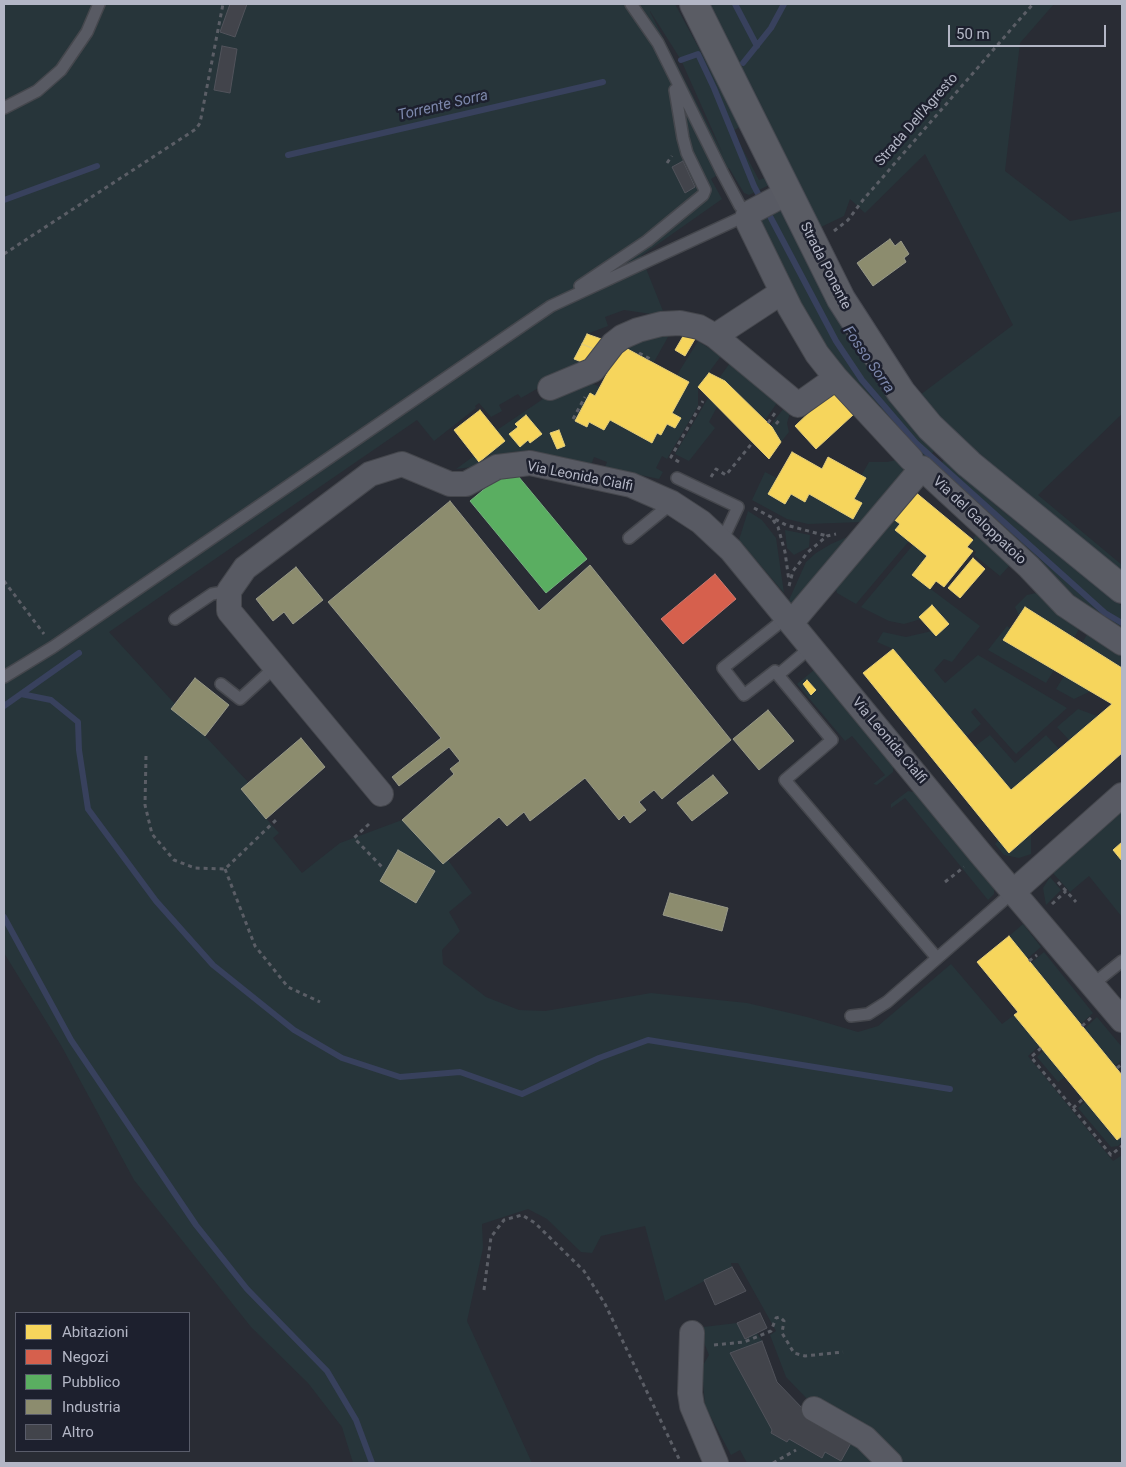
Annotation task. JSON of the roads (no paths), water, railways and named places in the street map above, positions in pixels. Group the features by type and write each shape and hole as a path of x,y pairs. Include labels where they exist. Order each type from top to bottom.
{"main road":[{"name":"Strada Ponente","path":"694,4 783,196 814,246 841,299 884,369 930,427 981,474 1122,589"}],"street":[{"path":"783,196 752,212 748,222 782,292 804,335 836,378 911,459"},
{"path":"715,336 782,292"},
{"path":"550,388 593,370 613,344 638,330 661,324 680,323 699,327 715,336 798,405 836,378"},
{"name":"Via Leonida Cialfi","path":"229,591 245,568 370,474 402,464 450,484 466,484 497,467 530,463 631,485 672,503 701,522 722,541 1013,892 1122,1020"},
{"name":"Via del Galoppatoio","path":"789,620 922,468 1029,567 1064,605 1122,644"},
{"path":"229,591 229,611 381,794"},
{"path":"1013,892 1122,795"},
{"path":"692,1342 690,1393 692,1406 716,1463"},
{"path":"814,1410 865,1438 890,1463"}],"lane":[{"path":"4,108 36,91 61,70 87,32 98,4"},
{"path":"551,306 752,212 734,196 671,74 658,43 631,4"},
{"path":"4,677 53,647 647,241 703,196 705,190 687,153 683,138 671,74"},
{"path":"677,478 738,507 722,541"},
{"path":"629,538 672,503"},
{"path":"175,619 212,594 229,591"},
{"path":"789,620 723,668 744,695 775,671 832,740 785,780 937,958"},
{"path":"778,675 811,647"},
{"path":"221,684 240,699 275,667"},
{"path":"851,1016 859,1016 878,1008 1013,892"},
{"path":"1092,985 1122,961"}],"waterway":[{"path":"735,4 757,46"},
{"path":"743,63 771,28 784,4"},
{"name":"Fosso Sorra","path":"681,60 698,54 754,186 836,341 862,380 916,443 1105,613 1122,623"},
{"name":"Torrente Sorra","path":"288,155 603,82"},
{"name":"Torrente Sorra","path":"4,200 97,166"},
{"path":"4,706 79,653"},
{"path":"21,694 51,700 78,722 79,750 88,809 156,901 213,965 294,1030 342,1058 400,1077 460,1072 522,1094 599,1058 648,1040 950,1089"},
{"path":"4,917 71,1040 196,1225 247,1289 327,1371 356,1420 372,1463"}]}
